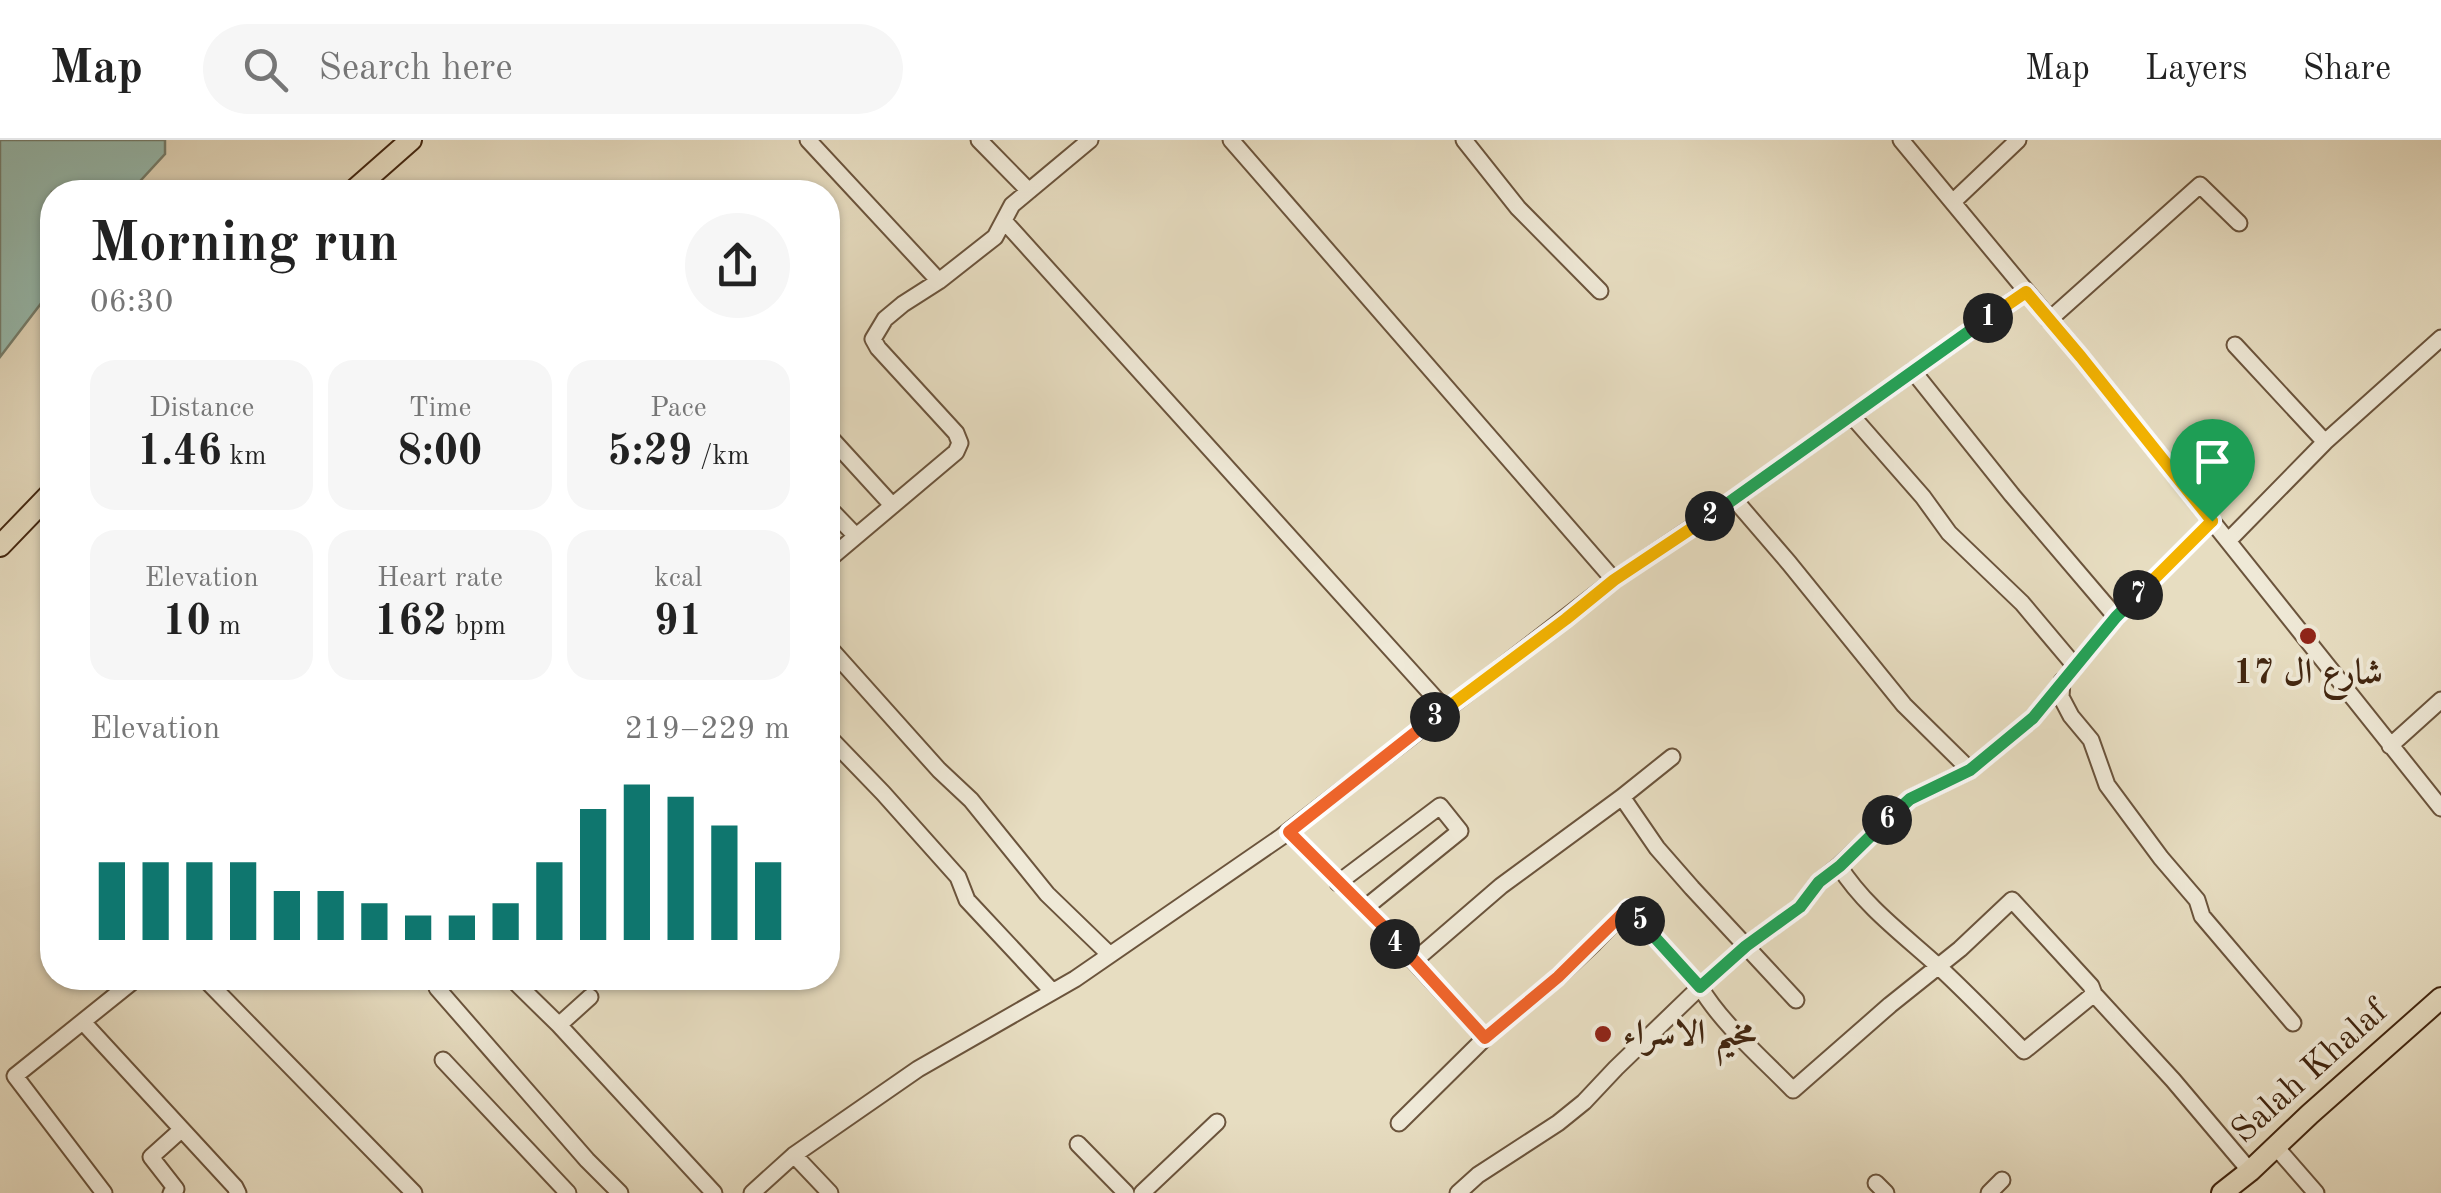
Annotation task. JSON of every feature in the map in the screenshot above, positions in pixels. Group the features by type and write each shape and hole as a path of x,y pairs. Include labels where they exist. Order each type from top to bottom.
{"main road":[{"path":"366,180 411,140"},
{"path":"0,546 40,504"},
{"name":"Salah Khalaf","path":"2222,1193 2441,998"},
{"name":"Salah Khalaf","path":"2234,1193 2441,1015"}],"street":[{"path":"808,140 939,282"},
{"path":"979,140 1029,191"},
{"path":"840,550 956,452 960,443 873,338 884,320 903,304 939,282 995,237 1012,205 1090,140"},
{"path":"1231,140 1614,580"},
{"path":"1464,140 1518,208 1600,291"},
{"path":"1901,140 2441,808"},
{"path":"1957,198 2018,140"},
{"path":"2049,320 2200,185 2239,223"},
{"path":"1005,222 1445,710"},
{"path":"752,1193 794,1155 918,1069 1075,979 1289,832 1614,580 2026,292"},
{"path":"2228,541 2325,442 2441,338"},
{"path":"2235,345 2325,442"},
{"path":"1914,371 2012,496 2116,617"},
{"path":"1852,416 1950,533 2022,603 2075,666"},
{"path":"840,448 892,505"},
{"path":"1734,499 1904,705 1970,770"},
{"path":"840,519 856,536"},
{"path":"1458,1193 1584,1102 1700,987 1746,946 1800,907 1819,882 1910,799 1970,770 2033,718 2116,617 2212,521"},
{"path":"840,659 971,800 1047,894 1109,954"},
{"path":"2062,681 2061,697 2092,740 2108,785 2197,900 2202,916 2293,1023"},
{"path":"2390,746 2441,700"},
{"path":"840,748 958,876 967,900 1052,990"},
{"path":"1414,960 1501,886 1672,757"},
{"path":"1622,797 1657,848 1796,1000"},
{"path":"1338,883 1440,806 1460,831 1364,908"},
{"path":"1289,832 1391,934 1398,949 1414,960 1485,1038"},
{"path":"1840,866 1854,890 2024,1051 2094,994"},
{"path":"1399,1122 1628,908 1793,1090 2012,900 2250,1171"},
{"path":"104,1193 14,1076 122,990"},
{"path":"216,990 414,1193"},
{"path":"439,990 620,1193"},
{"path":"523,990 714,1193"},
{"path":"559,1025 590,997"},
{"path":"83,1022 238,1193"},
{"path":"443,1060 568,1193"},
{"path":"1142,1193 1217,1122"},
{"path":"172,1193 176,1189 151,1158 181,1130"},
{"path":"1078,1144 1126,1193"},
{"path":"2282,1154 2316,1193"},
{"path":"794,1155 830,1193"},
{"path":"1988,1193 2002,1180"}],"water":[{"path":"0,140 165,140 165,154 141,180 40,180 40,305 0,357"}],"place":[{"name":"شارع ال 17","path":"2308,636"},
{"name":"مخيم الاسراء","path":"1603,1034"}],"route":[{"path":"2026,292 2212,521 2116,617 2033,718 1970,770 1910,799 1819,882 1800,907 1746,946 1700,987 1628,908 1558,977 1485,1038 1414,960 1398,949 1391,934 1289,832 1614,580 2026,292"}]}
